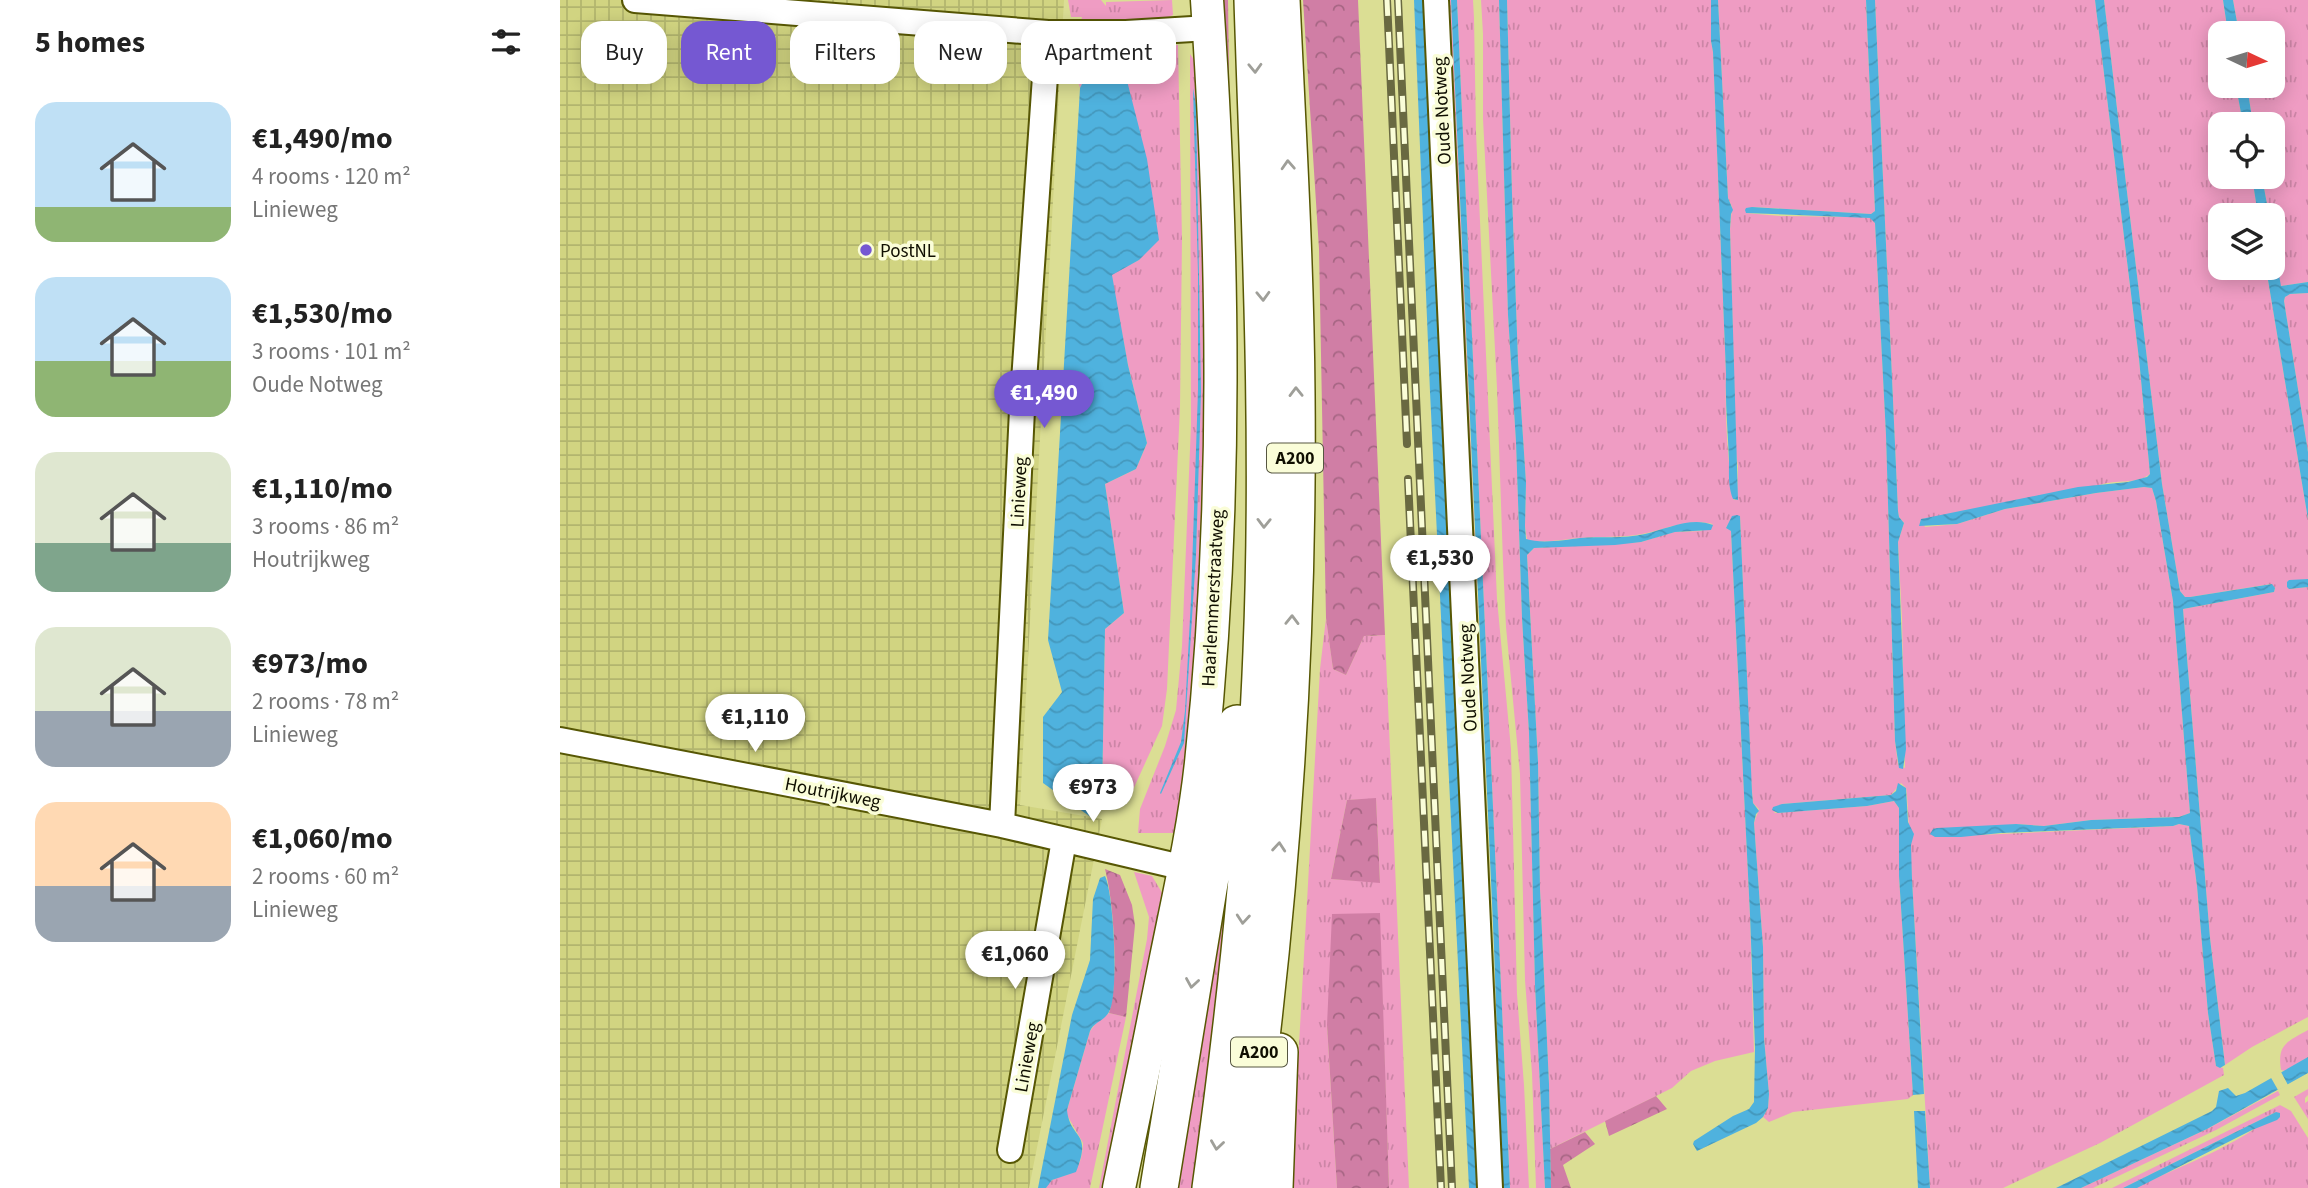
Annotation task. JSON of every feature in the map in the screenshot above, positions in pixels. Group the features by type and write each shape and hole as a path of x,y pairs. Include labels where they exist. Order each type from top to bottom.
{"highway":[{"name":"A200","path":"1211,1188 1238,968 1255,779 1262,650 1265,365 1253,0"},
{"name":"A200","path":"1240,1188 1262,1030 1274,915 1292,643 1296,396 1281,0"},
{"name":"A200","path":"1159,1188 1208,888 1263,582"},
{"name":"A200","path":"1274,915 1279,1034 1274,1188"}],"main road":[{"name":"Haarlemmerstraatweg","path":"1119,1188 1185,868 1201,764 1212,621 1218,509 1220,272 1219,193 1208,14"}],"street":[{"path":"635,0 1021,31"},
{"name":"Oude Notweg","path":"1436,0 1490,1188"},
{"path":"1176,21 1208,14"},
{"name":"Linieweg","path":"1002,825 1022,410 1044,84"},
{"name":"Houtrijkweg","path":"560,740 1002,825"},
{"path":"1002,825 1185,868"},
{"name":"Linieweg","path":"1010,1150 1064,840"}],"shaded area":[{"path":"560,0 1064,0 1063,21 1021,21 1021,84 1059,84 1020,805 1102,819 1029,1188 560,1188"}],"green space":[{"path":"1068,0 1101,0 1106,6 1106,2 1172,0 1173,15 1162,20 1081,21 1082,17 1071,17"},
{"path":"1217,0 1228,0 1230,140"},
{"path":"1303,0 1358,0 1385,635 1364,636 1346,675 1333,669 1326,618 1319,249"},
{"path":"1443,0 1451,0 1503,1188 1495,1188"},
{"path":"1457,0 1473,0 1476,132 1497,599 1511,749 1517,994 1529,1188 1510,1188"},
{"path":"1481,0 1499,0 1508,315 1529,733 1535,985 1545,1188 1536,1188 1525,980 1520,774 1506,627 1483,119"},
{"path":"1507,0 1711,0 1727,437 1734,500 1737,500 1730,229 1732,207 1728,198 1718,0 1866,0 1875,211 1871,214 1753,207 1746,213 1862,217 1871,218 1875,223 1886,435 1895,741 1898,765 1905,768 1898,542 1904,523 1898,511 1875,0 2095,0 2139,359 2150,474 2139,480 2106,483 1922,519 1925,527 1957,524 2005,509 2096,493 2152,488 2173,601 2190,813 2179,817 2091,820 2044,826 2016,824 1935,837 2179,824 2189,826 2208,1013 2216,1066 2223,1068 2224,1075 2100,1143 2003,1188 1930,1188 1907,795 1906,788 1901,783 1891,795 1782,804 1774,813 1867,806 1894,801 1899,808 1899,876 1913,1095 1908,1099 1793,1112 1769,1122 1763,1117 1768,1108 1769,1094 1764,1038 1763,947 1754,823 1759,809 1753,803 1751,779 1740,516 1726,527 1731,531 1754,1052 1715,1061 1691,1071 1672,1088 1550,1149 1538,762 1527,555 1534,548 1641,542 1674,532 1701,531 1713,524 1686,523 1627,536 1527,540 1518,361"},
{"path":"2104,0 2223,0 2226,21 2208,21 2208,98 2238,98 2241,112 2208,112 2208,189 2254,189 2256,203 2208,203 2208,280 2268,280 2308,519 2308,579 2287,582 2289,589 2308,587 2308,1017 2225,1065 2210,938 2183,609 2274,592 2275,588 2271,584 2185,597 2180,591 2162,484"},
{"path":"2233,0 2308,0 2308,282 2281,286 2279,283 2279,280 2285,280 2285,203 2267,203 2264,189 2285,189 2285,112 2251,112 2249,98 2286,98 2286,21 2237,21"},
{"path":"1178,45 1182,239 1180,407 1167,689 1162,726 1127,803 1102,797 1105,629 1124,613 1105,484 1136,469 1147,443 1128,365 1111,274 1139,260 1114,84 1176,84"},
{"path":"1190,54 1199,67 1206,117 1207,530 1179,833 1138,833 1140,809 1176,710 1182,646 1191,424"},
{"path":"2308,293 2308,452 2284,301 2290,294"},
{"path":"1326,618 1333,669 1346,675 1364,636 1385,635 1409,1188 1389,1188 1379,913 1327,1025 1337,1188 1291,1188 1320,669","holes":["1376,799 1380,882 1331,879 1347,800"]},
{"path":"1376,798 1380,883 1331,879 1347,800"},
{"path":"1233,807 1221,950 1192,1188 1172,1188"},
{"path":"1105,869 1120,875 1132,905 1135,925 1126,1017 1109,1013 1114,981 1114,941"},
{"path":"1134,872 1152,876 1164,896 1109,1188 1099,1188 1147,939 1149,917"},
{"path":"1380,913 1389,1188 1337,1188 1327,1025 1332,914"},
{"path":"1109,1013 1126,1017 1090,1188 1046,1188 1050,1182 1078,1166 1083,1143 1067,1115 1067,1110 1090,1031"},
{"path":"2308,1030 2308,1057 2285,1071 2281,1070 2282,1049"},
{"path":"2308,1089 2305,1103 2308,1101 2308,1119 2294,1097"},
{"path":"2278,1091 2280,1095 2216,1130 2093,1188 2081,1188 2207,1129"},
{"path":"1656,1096 1667,1109 1609,1136 1605,1121"},
{"path":"2280,1105 2291,1111 2308,1138 2308,1188 2136,1188 2227,1145 2276,1112 2123,1188 2112,1188"},
{"path":"1585,1132 1595,1144 1563,1165 1571,1188 1551,1188 1550,1149"}],"water":[{"path":"1414,0 1426,0 1479,1188 1469,1188 1430,392"},
{"path":"1451,0 1457,0 1510,1188 1503,1188 1502,1180"},
{"path":"1499,0 1507,0 1526,539 1546,541 1629,536 1688,523 1713,525 1711,530 1675,532 1641,542 1534,548 1527,555 1538,762 1551,1188 1545,1188 1535,985 1529,733 1508,315"},
{"path":"1711,0 1718,0 1728,198 1733,210 1730,229 1738,500 1733,499 1729,480"},
{"path":"1866,0 1875,0 1898,511 1904,523 1898,542 1906,749 1903,769 1899,768 1895,741 1886,435 1875,223 1870,218 1746,213 1745,210 1752,207 1871,214 1875,211"},
{"path":"2095,0 2104,0 2162,484 2180,591 2185,597 2190,597 2272,584 2275,588 2274,592 2183,609 2210,938 2225,1065 2220,1068 2216,1066 2208,1013 2189,826 2179,824 1961,837 1935,837 1930,834 1937,828 2016,824 2044,826 2091,820 2179,817 2190,813 2173,601 2152,488 2096,493 2005,509 1957,524 1919,526 1921,519 2078,487 2128,482 2150,474 2139,359"},
{"path":"2223,0 2233,0 2237,21 2226,21"},
{"path":"1082,84 1128,84 1147,159 1159,240 1139,260 1112,275 1128,365 1147,443 1136,469 1105,484 1124,613 1105,629 1102,797 1092,818 1043,783 1043,717 1062,692 1048,640"},
{"path":"1193,88 1196,105 1201,392 1196,555 1184,743 1161,794 1181,742 1191,599 1198,390"},
{"path":"2238,98 2249,98 2251,112 2241,112"},
{"path":"2254,189 2264,189 2267,203 2256,203"},
{"path":"2268,280 2280,280 2281,286 2308,282 2308,293 2290,294 2284,301 2308,452 2308,519"},
{"path":"1732,516 1740,516 1752,792 1753,803 1759,811 1754,823 1763,947 1764,1038 1769,1094 1768,1108 1756,1123 1697,1151 1694,1141 1749,1109 1754,1102 1755,1048 1750,915 1731,531 1726,528"},
{"path":"2308,579 2308,587 2287,587 2289,580"},
{"path":"1898,783 1906,788 1908,822 1914,834 1911,845 1912,879 1924,1094 1913,1095 1899,876 1899,808 1894,801 1867,806 1778,813 1772,810 1782,804 1891,795 1896,791"},
{"path":"1105,876 1113,923 1114,987 1109,1012 1090,1031 1067,1110 1069,1120 1081,1142 1081,1159 1076,1172 1052,1180 1046,1188 1038,1188 1072,1015 1090,960 1093,899 1100,878"},
{"path":"2308,1057 2308,1073 2207,1129 2081,1188 2056,1188 2212,1111 2216,1107 2219,1091 2228,1088 2236,1096 2245,1093"},
{"path":"1914,1111 1925,1111 1930,1188 1918,1188"},
{"path":"2276,1112 2280,1113 2277,1120 2137,1188 2123,1188"}],"pier":[{"path":"2280,1070 2288,1085 2278,1090 2270,1076"}],"railway":[{"path":"1387,0 1407,444"},
{"path":"1398,0 1452,1188"},
{"path":"1408,479 1441,1188"}],"place":[{"name":"PostNL","path":"866,250"}]}
